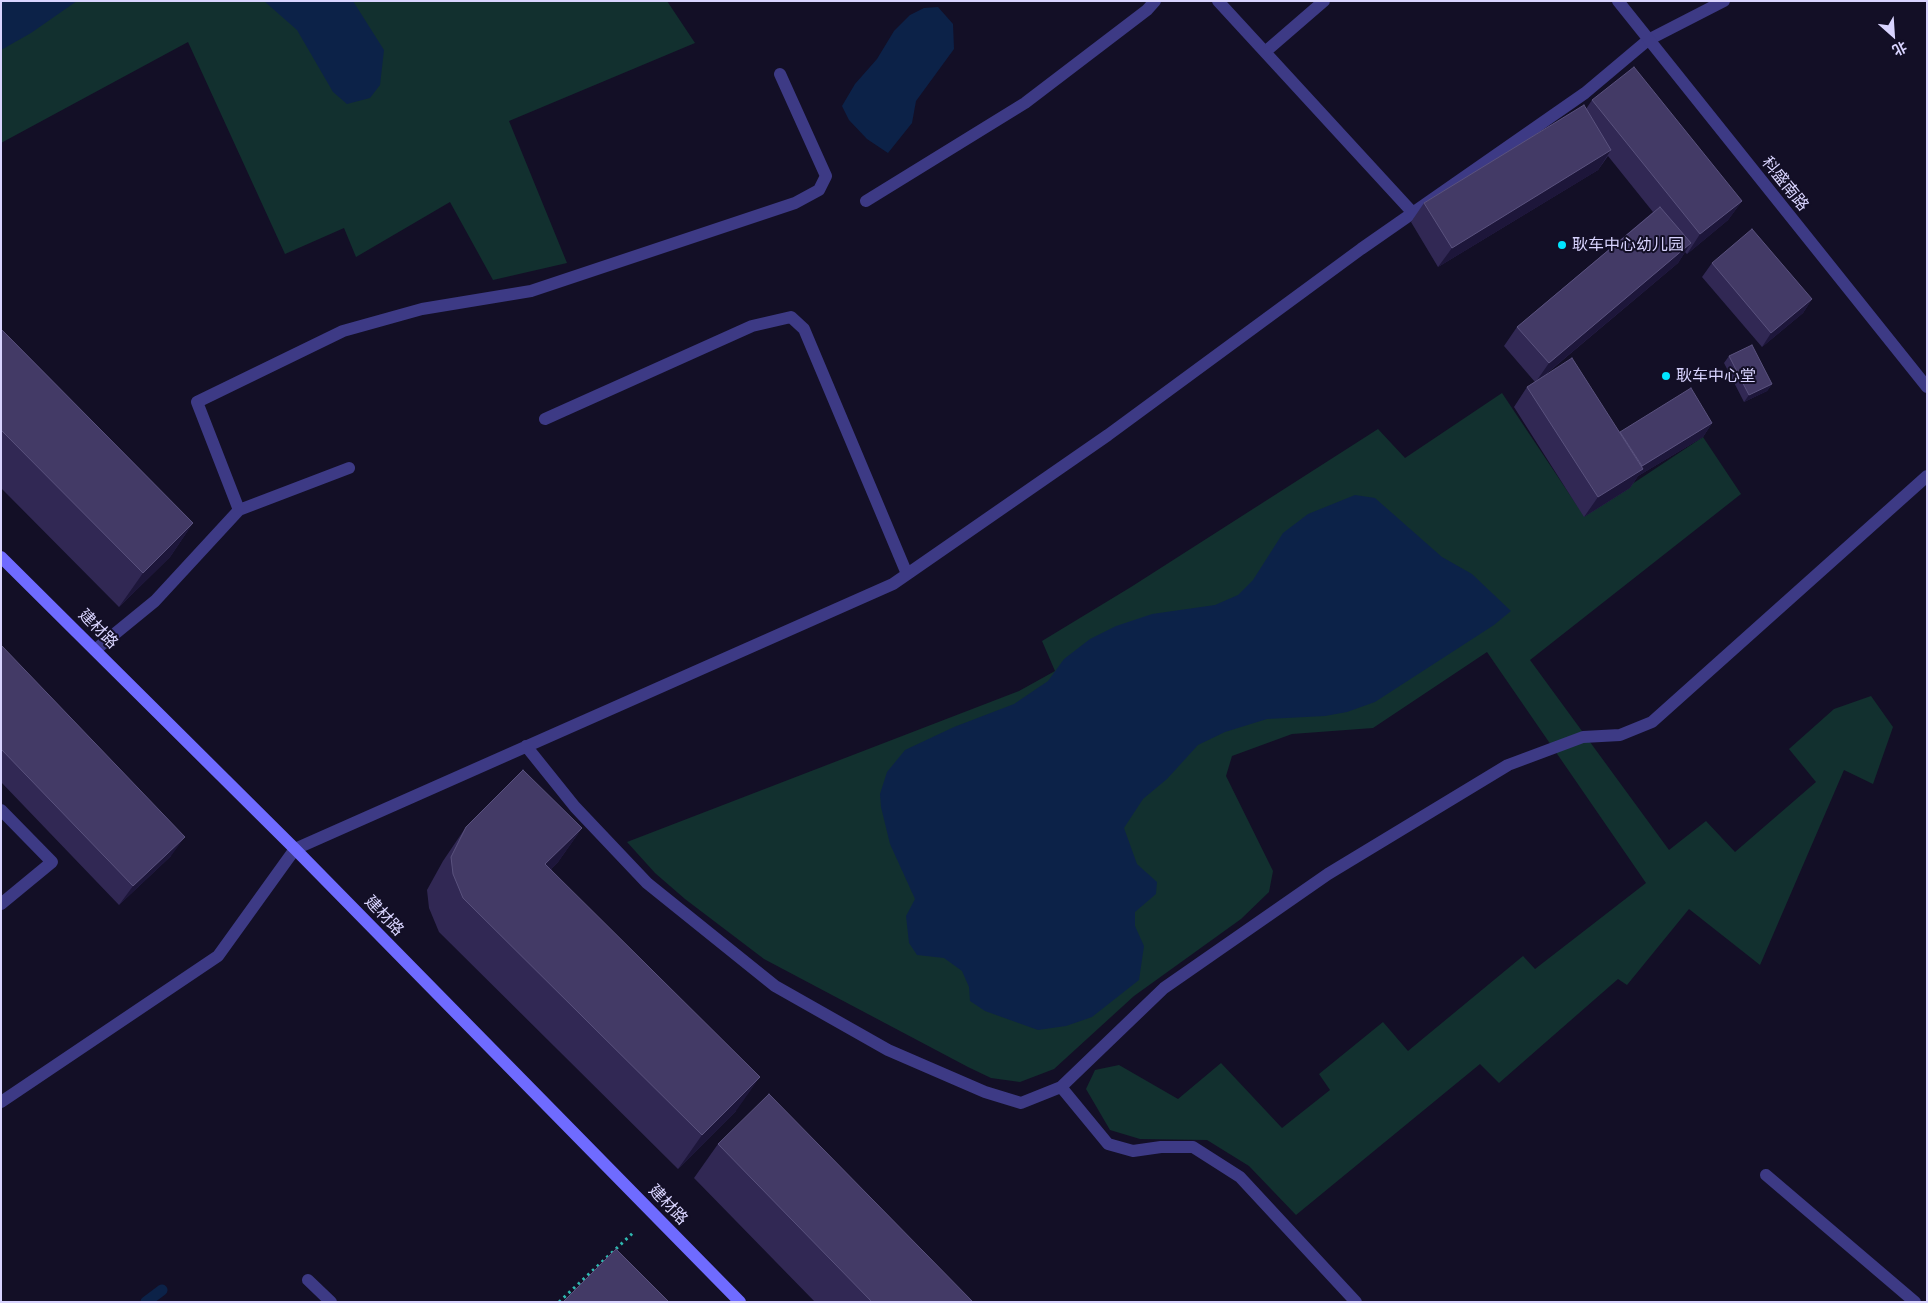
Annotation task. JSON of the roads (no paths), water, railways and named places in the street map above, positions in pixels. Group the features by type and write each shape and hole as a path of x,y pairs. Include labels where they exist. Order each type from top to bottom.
{"street":[{"path":"866,201 1025,104 1147,10 1155,1"},
{"path":"1218,1 1413,213"},
{"path":"1266,52 1324,1"},
{"name":"科盛南路","path":"1618,1 1927,388"},
{"path":"1,1102 218,956 296,849 893,584 1108,435 1413,213 1585,93 1648,40 1724,1"},
{"path":"239,510 197,402 344,331 422,310 531,291 795,203 819,190 826,176 780,74"},
{"path":"545,419 752,326 791,317 804,329 907,574"},
{"path":"95,650 155,601 239,510 349,468"},
{"path":"526,746 575,807 647,883 775,986 888,1050 985,1092 1021,1103 1061,1086 1164,988 1328,874 1508,765 1583,737 1620,735 1652,722 1927,476"},
{"name":"建材路","path":"1,556 296,849 740,1302"},
{"path":"1,810 52,862 1,904"},
{"path":"1061,1086 1108,1144 1133,1151 1161,1147 1193,1148 1240,1177 1356,1302"},
{"path":"1766,1176 1915,1302"},
{"path":"308,1280 331,1302"},
{"path":"1923,1302 1927,1297"}],"water":[{"path":"1,1 77,1 31,33 1,50"},
{"path":"264,1 353,1 384,50 380,85 370,98 347,104 333,92 297,30"},
{"path":"938,7 953,24 954,49 916,101 912,123 888,153 867,139 849,120 842,106 855,84 877,59 894,31 910,15 924,8"},
{"path":"1355,495 1375,498 1442,557 1472,574 1511,611 1494,625 1375,702 1347,712 1325,716 1267,719 1225,732 1198,745 1167,779 1143,799 1124,828 1137,864 1157,882 1156,894 1135,912 1135,926 1144,946 1139,980 1092,1017 1066,1026 1038,1030 985,1011 970,1001 969,987 962,971 944,958 917,955 909,943 906,916 915,899 890,844 881,807 880,794 887,772 905,750 954,727 1014,704 1048,681 1064,659 1090,639 1116,626 1152,614 1215,605 1238,595 1253,580 1283,533 1308,514"}],"waterway":[{"path":"146,1302 162,1290"}],"place":[{"name":"耿车中心幼儿园","path":"1562,245"},
{"name":"耿车中心堂","path":"1666,376"}]}
